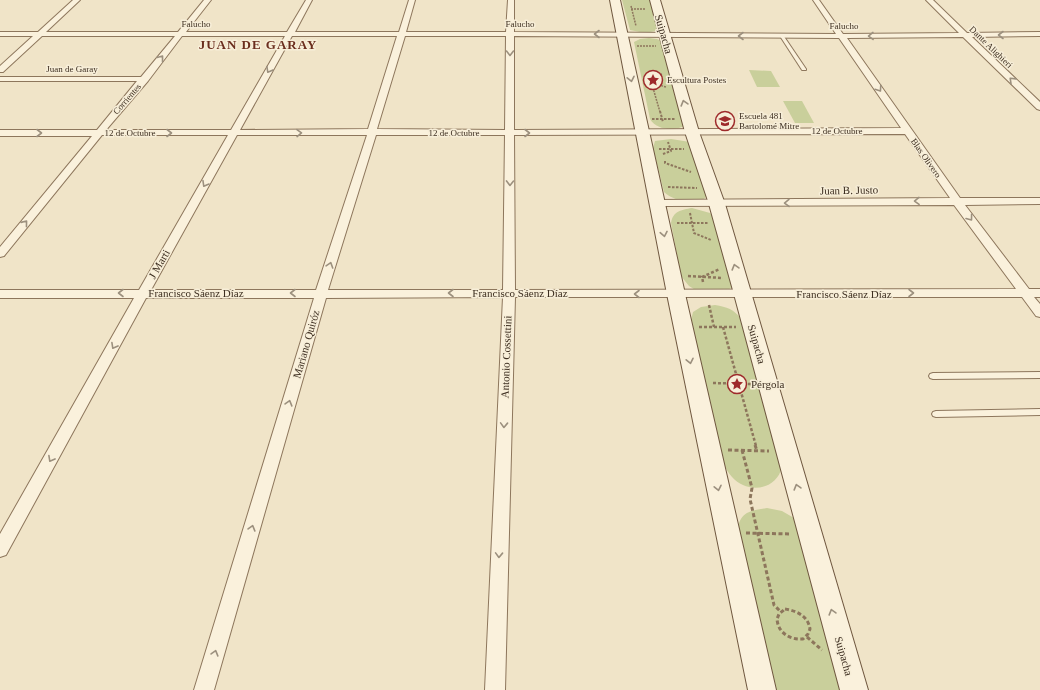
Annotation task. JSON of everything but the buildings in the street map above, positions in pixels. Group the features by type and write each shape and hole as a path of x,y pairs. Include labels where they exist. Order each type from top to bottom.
{"street":[{"path":"0,70 77,0"},
{"name":"Corrientes","path":"0,254 98,133 145,79 208,0"},
{"name":"J Marti","path":"0,550 143,293 309,0"},
{"name":"Mariano Quiróz","path":"204,690 321,293 412,0"},
{"name":"Antonio Cossettini","path":"494,690 509,293 511,0"},
{"name":"Blas Olivero","path":"816,0 957,201 1040,313"},
{"name":"Dante Alighieri","path":"930,0 1040,108"},
{"path":"622,2 631,36 660,195 676,294 762,690"},
{"name":"Suipacha","path":"651,4 687,133 743,294 854,690"},
{"name":"Falucho","path":"0,34 510,34 631,36 662,41 782,36 1040,34"},
{"name":"Juan de Garay","path":"0,79 145,79"},
{"path":"1027,95 1040,95"},
{"name":"12 de Octubre","path":"0,133 234,134 372,132 648,134 907,131"},
{"name":"Juan B. Justo","path":"660,195 708,194 957,201 1040,201"},
{"name":"Francisco Sáenz Díaz","path":"0,294 1040,293"}],"lane":[{"path":"782,36 804,69"},
{"path":"932,376 1040,375"},
{"path":"936,414 1040,412"}],"path":[{"path":"622,2 631,8 651,4"},
{"path":"631,8 631,36 662,41"},
{"path":"659,85 653,88 662,120 687,133 670,149 671,151 663,153 665,163 692,173"},
{"path":"662,120 648,134 670,149"},
{"path":"667,140 670,149"},
{"path":"694,180 708,194"},
{"path":"660,195 708,194"},
{"path":"670,223 711,224"},
{"path":"692,223 694,233 713,241"},
{"path":"702,277 720,270 718,263"},
{"path":"681,276 728,279"},
{"path":"709,305 714,327"},
{"path":"692,326 738,327"},
{"path":"723,327 757,451"},
{"path":"709,383 753,384"},
{"path":"726,450 772,451"},
{"path":"742,450 752,488 750,499 759,533 774,605 781,612"},
{"path":"744,533 797,535"},
{"path":"785,609 791,609 802,614 806,618 810,628 807,637 793,640 783,634 777,625 776,620 781,612 785,609"}],"green space":[{"path":"622,0 651,0 661,30 645,33 630,30"},
{"path":"640,39 657,39 663,42 686,125 682,127 672,129 662,128 653,123 650,119 634,42"},
{"path":"749,70 771,71 780,87 757,87"},
{"path":"783,101 802,101 814,123 795,123"},
{"path":"671,139 690,142 709,194 700,201 687,202 674,198 664,192 653,148 655,141"},
{"path":"692,208 710,213 715,218 733,286 728,290 697,291 689,286 681,276 671,223 672,219 678,212"},
{"path":"715,305 730,309 741,319 782,467 779,475 774,481 760,487 753,488 738,482 728,472 723,463 691,320 693,312 701,307"},
{"path":"767,508 782,511 794,518 850,690 771,690 737,532 738,525 743,516 755,510"}],"place":[{"name":"Escultura Postes","path":"653,80"},
{"name":"Escuela 481 Bartolomé Mitre","path":"725,121"},
{"name":"Pérgola","path":"737,384"}],"district":[{"name":"JUAN DE GARAY","path":"258,44"}]}
